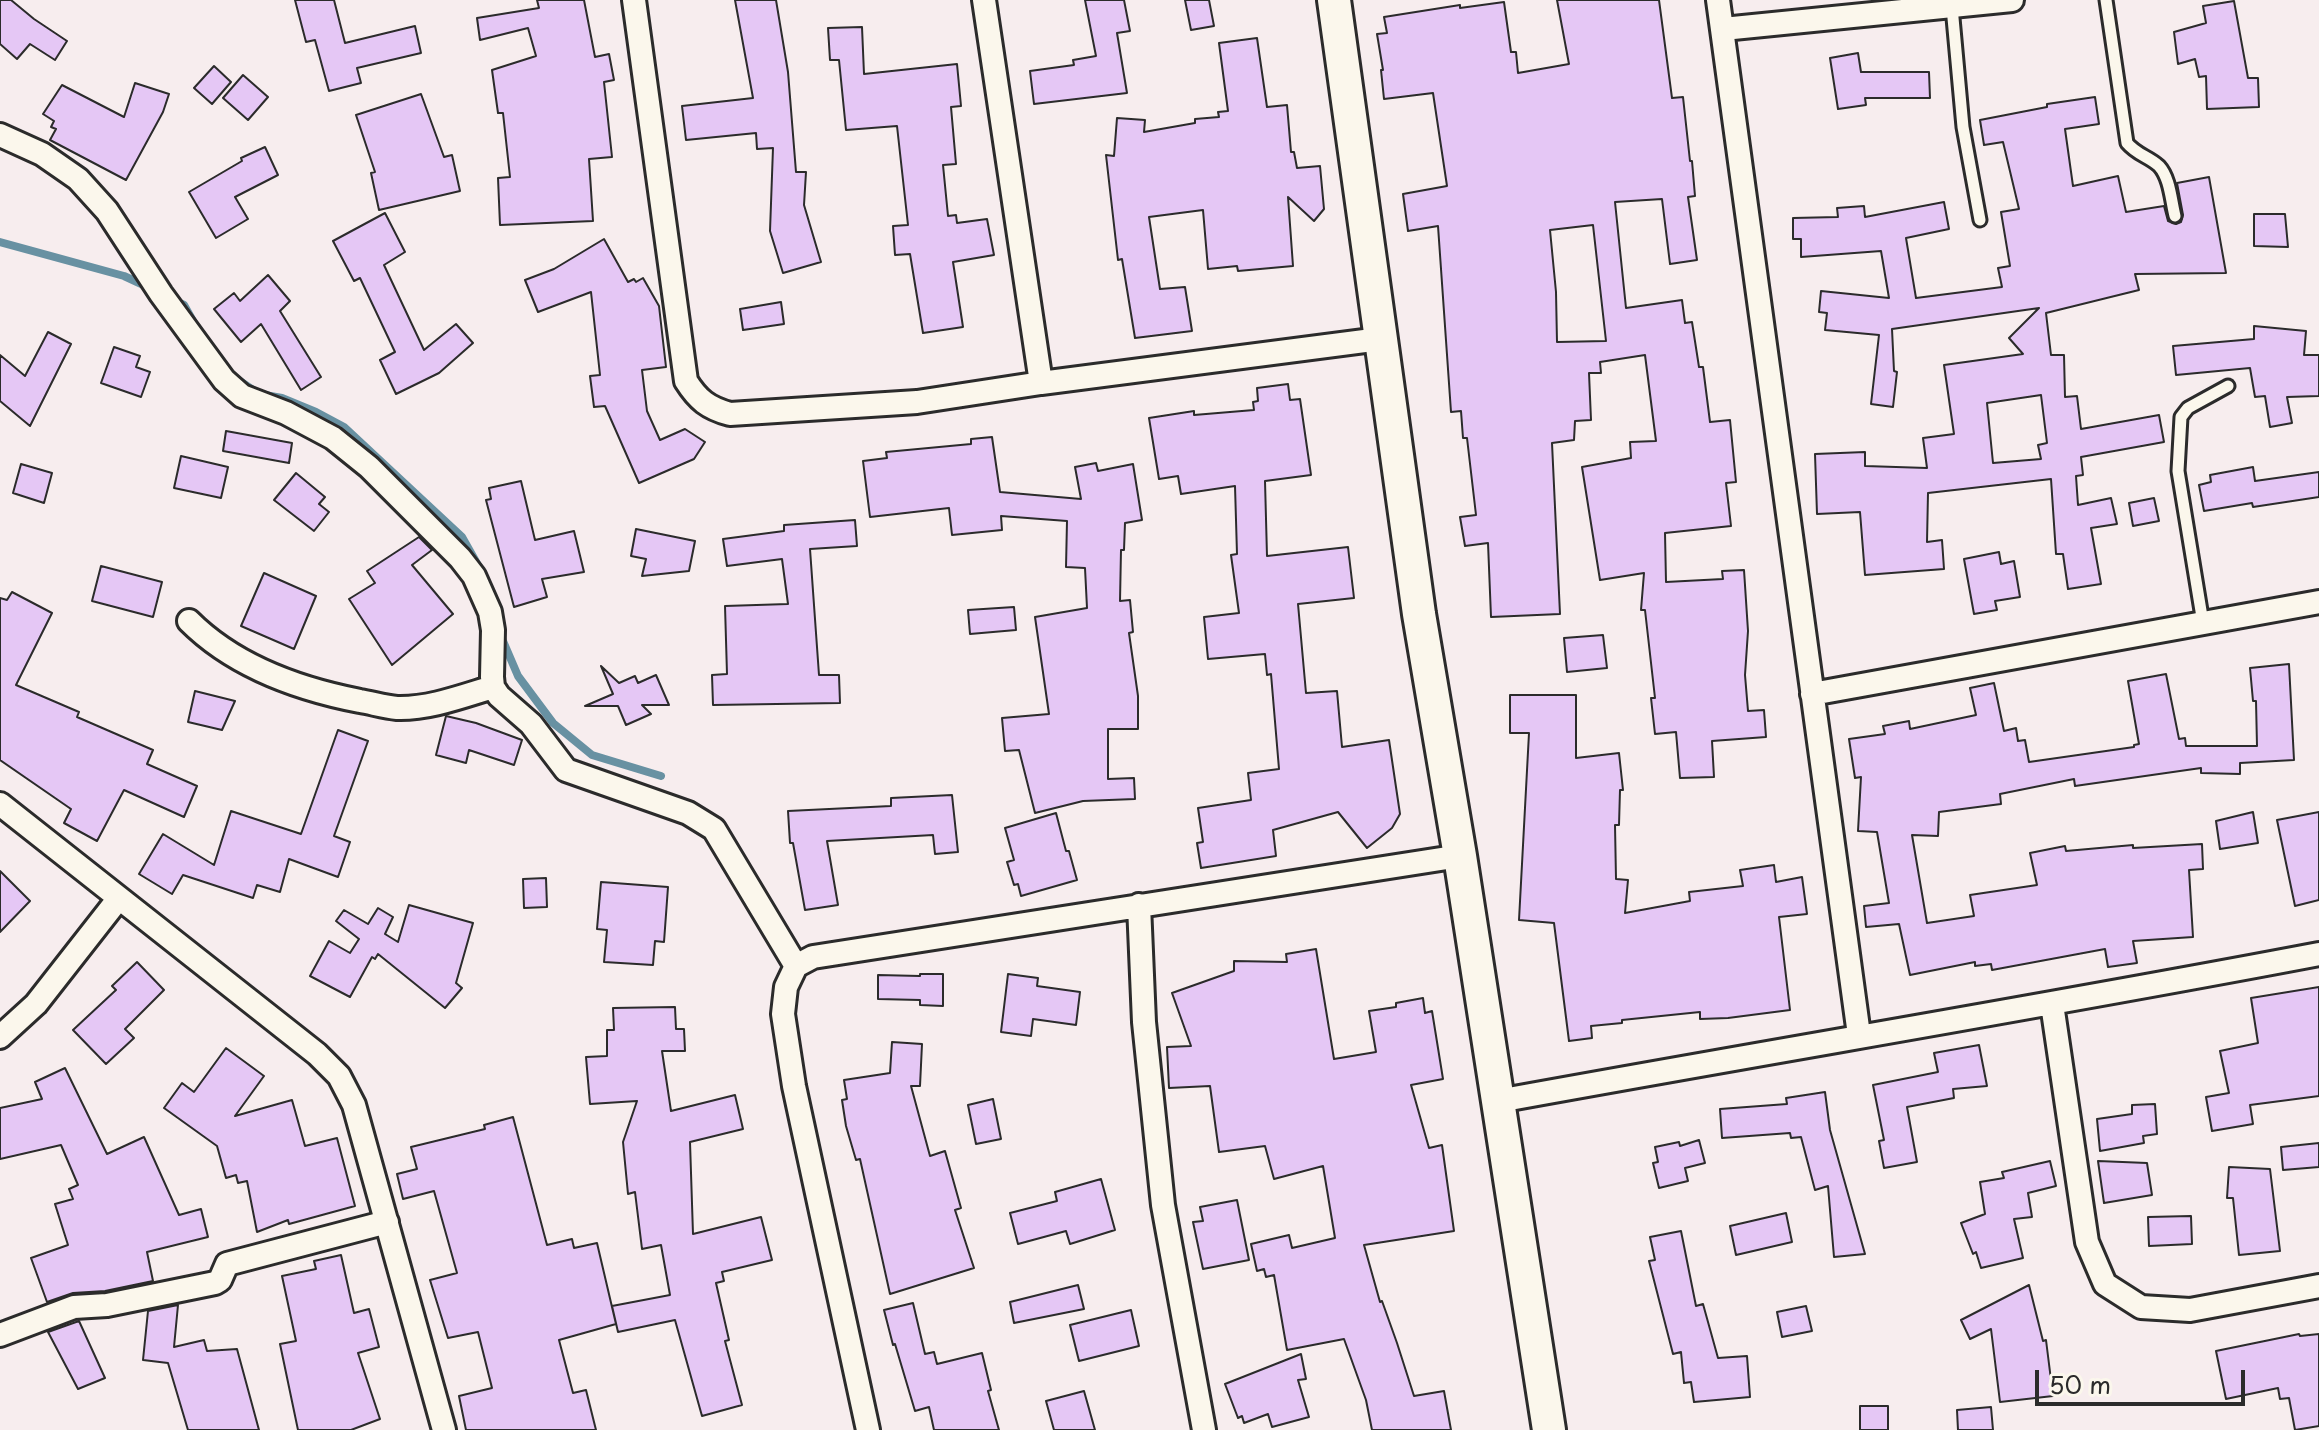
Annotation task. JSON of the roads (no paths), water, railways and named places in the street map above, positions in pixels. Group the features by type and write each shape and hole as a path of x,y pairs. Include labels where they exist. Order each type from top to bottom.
{"street":[{"path":"634,0 686,381 696,398 711,409 730,414 917,402 1380,339"},
{"path":"984,0 1041,383"},
{"path":"1334,0 1419,614 1460,856 1549,1430"},
{"path":"1718,0 1859,1035"},
{"path":"1723,29 2012,0"},
{"path":"0,135 42,154 78,179 107,211 161,294 224,380 242,396 286,413 333,438 369,467 460,558 474,576 490,612 493,687 499,696 531,724 566,770 688,813 714,829 796,966"},
{"path":"1812,694 2319,602"},
{"path":"189,621 207,639 262,671 333,696 397,708 433,704 493,687"},
{"path":"0,804 317,1054 339,1076 354,1105 444,1430"},
{"path":"868,1430 794,1086 783,1014 786,987 796,966 813,957 1460,856"},
{"path":"0,1037 36,1004 119,898"},
{"path":"1139,905 1144,1022 1163,1205 1204,1430"},
{"path":"1498,1101 2319,954"},
{"path":"2052,1004 2087,1242 2105,1284 2141,1307 2190,1310 2319,1286"},
{"path":"0,1335 74,1307 107,1305 215,1283 220,1280 227,1264 387,1222"}],"lane":[{"path":"2106,0 2127,143 2136,153 2159,167 2166,177 2175,216"},
{"path":"1941,5 1980,220"},
{"path":"2203,623 2178,471 2181,417 2188,408 2228,386"}],"waterway":[{"path":"0,242 124,276 150,288"},
{"path":"173,300 184,305 193,321"},
{"path":"237,379 259,394 282,398 344,427 462,537 479,567"},
{"path":"500,634 518,676 553,723 592,755 661,776"}]}
